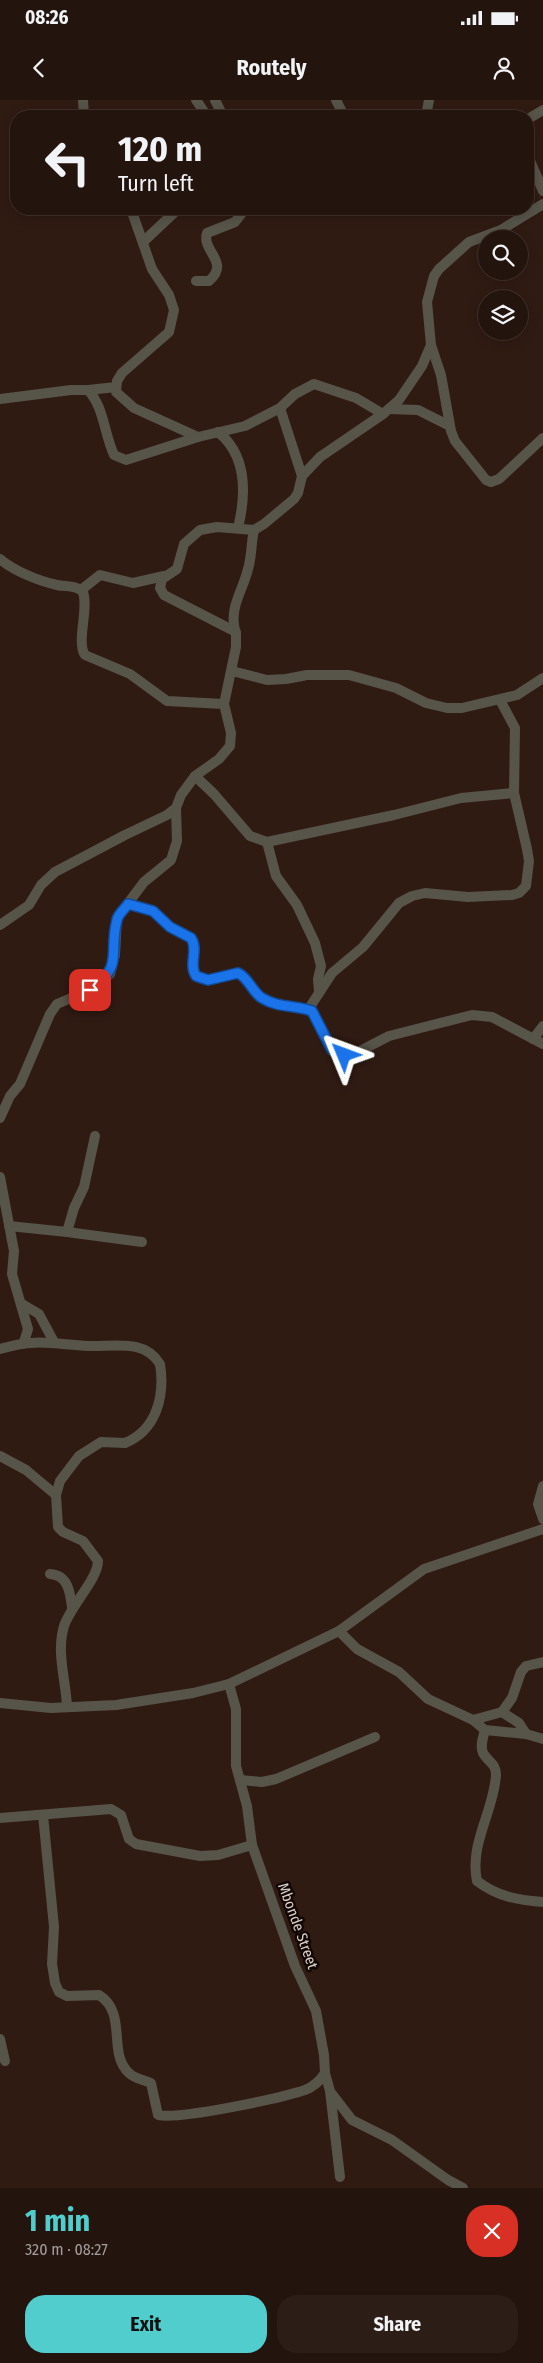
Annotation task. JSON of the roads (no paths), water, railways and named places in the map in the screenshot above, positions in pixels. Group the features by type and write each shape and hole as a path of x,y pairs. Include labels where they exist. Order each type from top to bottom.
{"street":[{"path":"534,170 543,191"},
{"path":"133,215 155,277 172,301 172,322 169,332 162,340 122,373 116,387 119,396 134,408 198,437"},
{"path":"144,242 172,215"},
{"path":"196,281 209,281 217,273 217,264 207,243 207,233 235,222 240,215"},
{"path":"525,215 501,230 469,242 439,269 434,276 427,302 431,344 446,393 450,426 456,441 486,480 491,482 498,479 543,438"},
{"path":"81,590 100,575 134,583 164,576 177,569 182,549 194,533 206,528 254,530 264,524 294,499 298,493 302,476 320,457 399,400 413,380 431,344"},
{"path":"88,390 96,399 108,442 114,455 130,460 198,437 245,426 280,408 300,390 314,384 356,398 386,411 418,410 450,426"},
{"path":"0,399 71,390 116,387"},
{"path":"280,408 302,476"},
{"path":"218,432 233,448 241,472 243,504 238,528"},
{"path":"0,925 29,905 41,886 56,872 124,834 167,815 176,808 194,776 219,759 230,746 231,733 224,704 237,640 233,619 235,607 248,570 254,530"},
{"path":"0,560 36,578 81,590"},
{"path":"164,576 160,582 164,595 235,630"},
{"path":"81,590 85,600 82,647 86,655 130,674 167,700 224,704"},
{"path":"232,671 267,680 286,680 308,675 349,675 396,688 426,704 447,708 462,708 500,700 526,690 543,678"},
{"path":"308,1010 339,966 363,946 391,910 412,896 425,893 447,896 490,897 512,895 523,890 527,883 529,861 514,792 515,728 500,700"},
{"path":"194,776 214,794 250,836 267,842 394,815 461,798 514,792"},
{"path":"0,1118 10,1096 20,1084 50,1014 57,1004 90,990 110,974 115,955 117,918 144,882 171,860 176,841 176,808"},
{"path":"267,842 276,876 297,905 315,943 321,966 318,979 320,992"},
{"path":"128,904 153,911 170,927 191,938 195,948 192,966 194,973 199,977 208,980 238,973 246,979 256,994 266,1000 292,1008 308,1010 315,1014 332,1050 344,1055 360,1051 389,1036 472,1015 492,1017 543,1044"},
{"path":"533,1039 543,1026"},
{"path":"67,1232 74,1208 84,1188 95,1136"},
{"path":"0,1177 14,1251 12,1274 28,1329 24,1342"},
{"path":"10,1226 142,1242"},
{"path":"22,1304 39,1314 54,1342"},
{"path":"0,1349 24,1342 54,1342 90,1346 111,1344 138,1347 152,1354 157,1359 162,1378 162,1392 157,1410 148,1425 129,1441 118,1444 101,1442 79,1456 60,1481 56,1495 58,1527 62,1532 83,1541 98,1561 95,1575 72,1607 64,1628 60,1647 67,1707"},
{"path":"0,1456 26,1470 56,1495"},
{"path":"543,1486 538,1504 543,1519"},
{"path":"0,1703 51,1708 149,1701 229,1684 338,1631 424,1569 543,1529"},
{"path":"50,1574 62,1577 66,1582 72,1607"},
{"path":"338,1631 371,1658 388,1664 400,1672 428,1699 473,1720 485,1730 526,1734 543,1739"},
{"path":"473,1720 502,1712 512,1698 521,1672 526,1666 543,1662"},
{"name":"Mbonde Street","path":"229,1684 236,1710 236,1766 241,1780 252,1845 295,1966 316,2011 324,2055 325,2073 330,2091 340,2177"},
{"path":"502,1712 519,1723 526,1734"},
{"path":"485,1730 482,1742 483,1753 495,1766 496,1773 495,1786 478,1845 475,1864 477,1881 496,1893 521,1902 543,1902"},
{"path":"241,1780 262,1782 276,1778 375,1737"},
{"path":"0,1818 111,1809 121,1815 132,1843 200,1856 218,1855 252,1845"},
{"path":"43,1815 54,1927 52,1968 56,1988 67,1996 99,1995 107,2002 117,2023 122,2063 132,2076 151,2083 158,2114 210,2111 289,2094 314,2085 325,2073"},
{"path":"0,2039 5,2061"},
{"path":"330,2091 352,2120 392,2140 448,2180 463,2188"}]}
